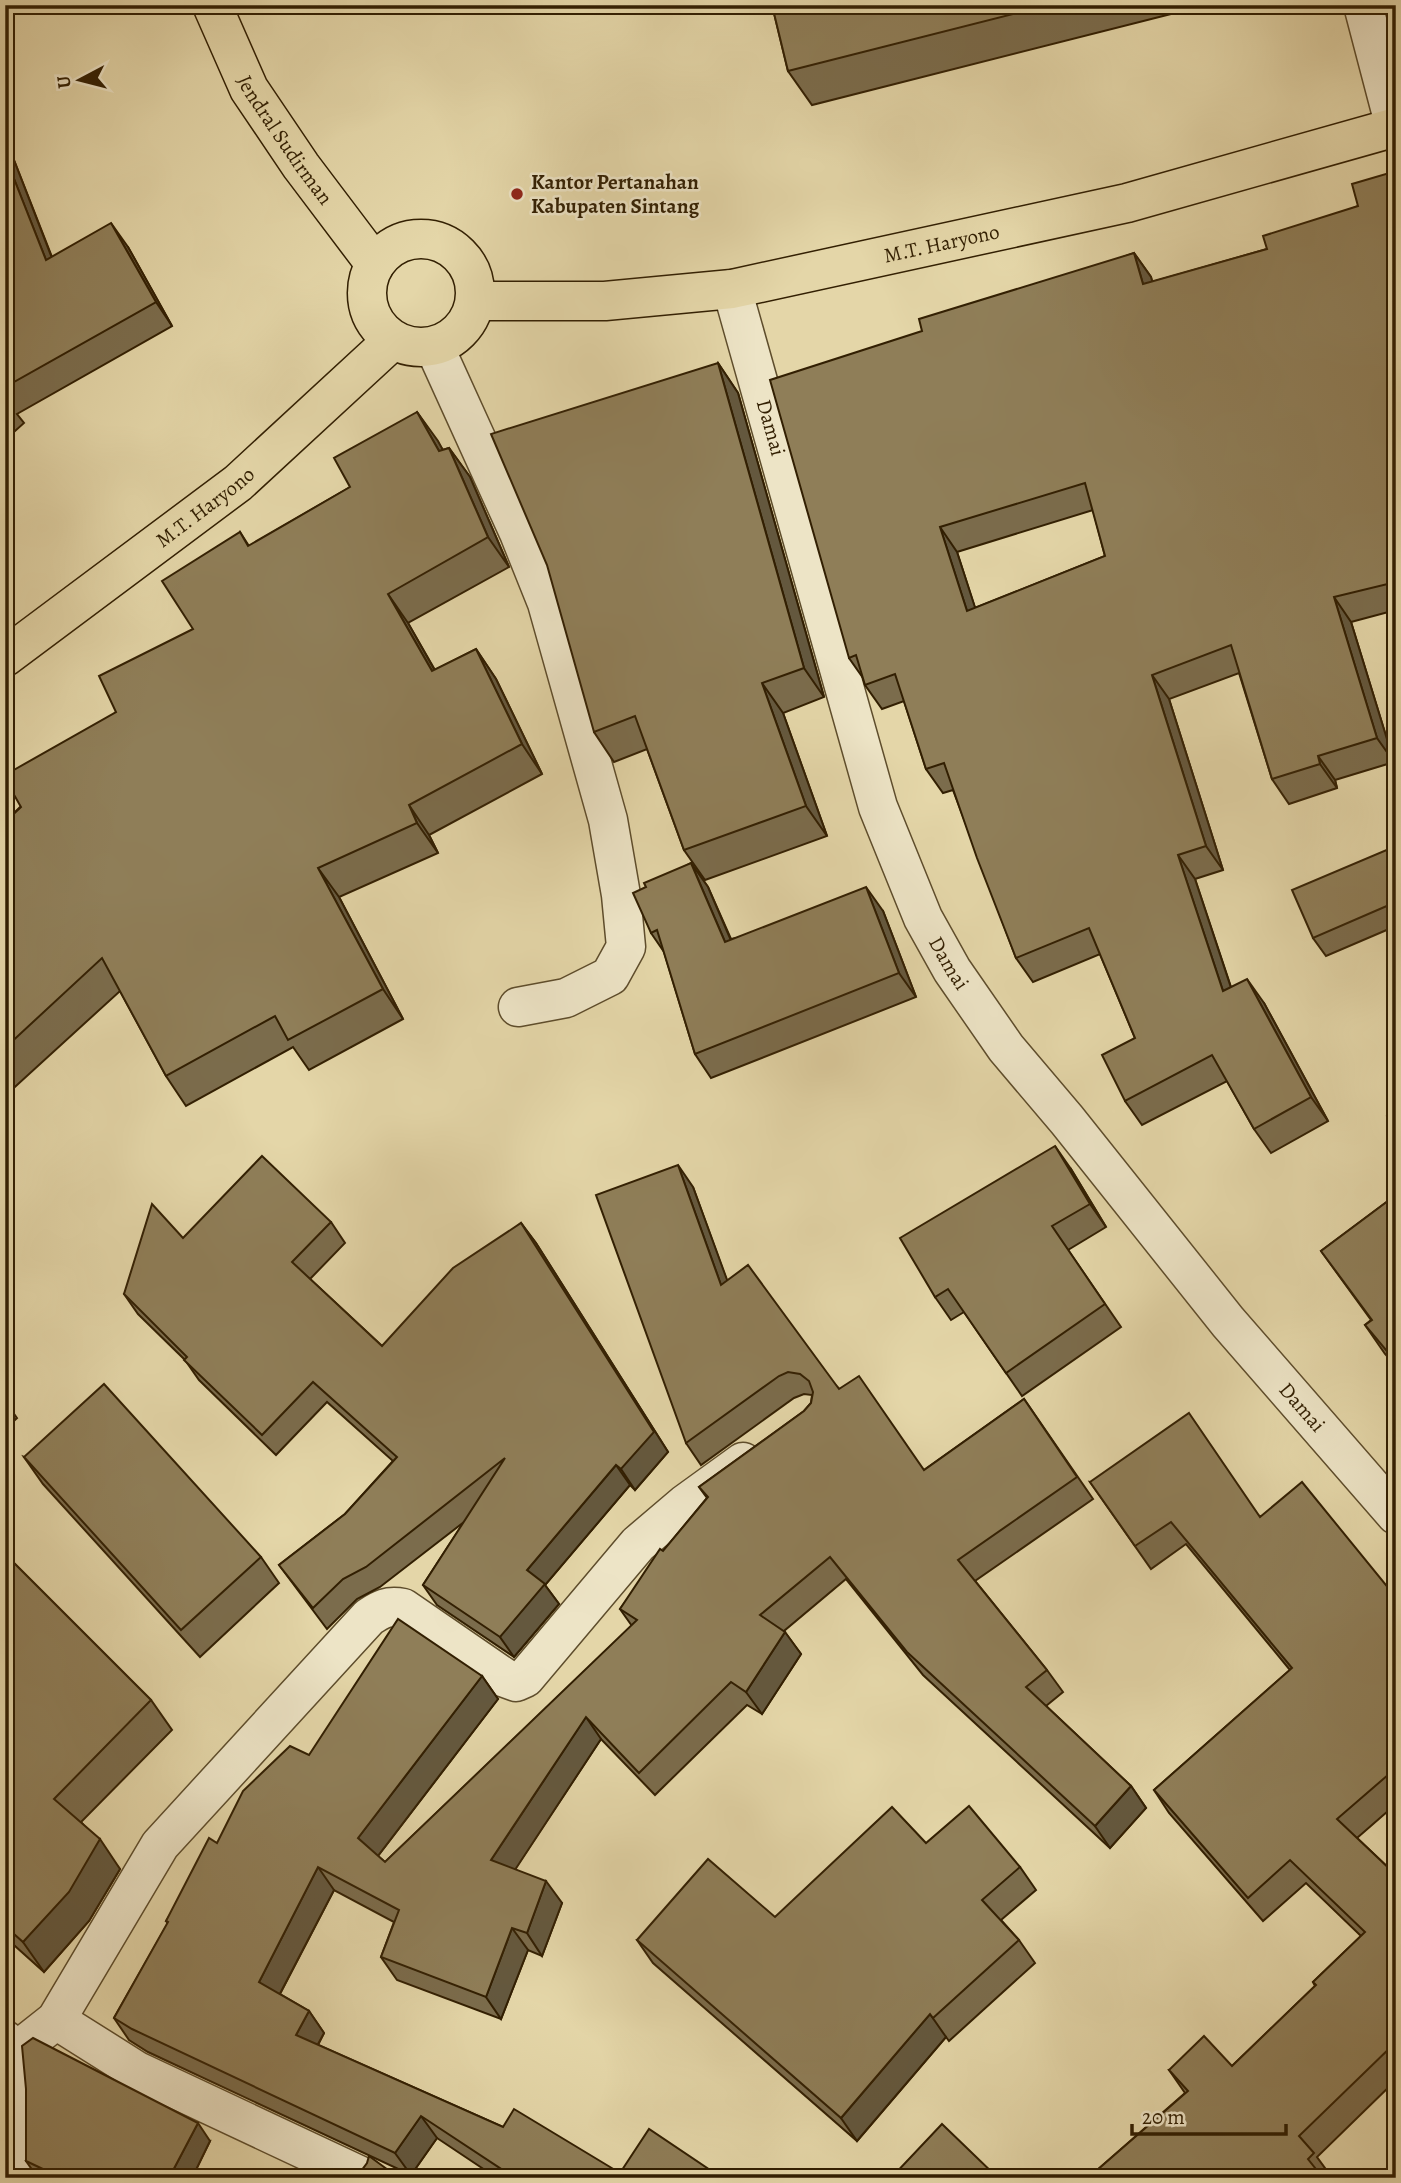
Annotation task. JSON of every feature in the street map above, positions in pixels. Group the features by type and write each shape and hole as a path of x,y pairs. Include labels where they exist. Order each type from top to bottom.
{"main road":[{"name":"Jendral Sudirman","path":"212,5 250,89 301,166 375,264"},
{"name":"M.T. Haryono","path":"476,301 605,301 732,289 1127,203 1395,127"},
{"path":"430,238 450,246 466,261 475,280 476,301 468,321 453,338 434,346 412,347 393,340 377,325 369,306 368,284 375,264 389,249 409,239 430,238"},
{"name":"M.T. Haryono","path":"5,657 238,483 393,340"}],"street":[{"path":"1363,5 1395,127"},
{"name":"Damai","path":"732,289 878,807 923,919 952,970 1006,1048 1228,1322 1396,1516"},
{"path":"434,346 519,533 547,603 608,820 621,895 626,947 610,976 566,998 518,1007"},
{"path":"17,2178 17,2087 9,2047 56,2020 160,1845 369,1617 382,1608 402,1608 505,1678 516,1682 525,1678 638,1544 685,1504 774,1440"},
{"path":"56,2020 137,2071 365,2178"}],"building":[{"path":"772,5 1049,5 788,71"},
{"path":"5,156 46,260 111,223 156,302 5,387"},
{"path":"1396,171 1396,329 1393,330 1396,340 1396,582 1334,597 1377,738 1318,756 1320,764 1272,779 1231,645 1152,675 1206,846 1178,855 1223,991 1247,979 1311,1097 1254,1129 1212,1055 1125,1101 1102,1055 1135,1038 1089,928 1016,958 944,763 926,769 895,674 865,685 856,655 849,658 770,380 922,331 919,319 1134,253 1143,284 1267,249 1263,236 1358,206 1352,184","holes":["1085,483 1105,556 967,611 940,527"]},
{"path":"718,363 804,668 762,683 806,806 684,850 635,716 594,732 547,565 491,434"},
{"path":"417,412 439,451 449,448 488,537 388,594 432,671 476,649 522,744 409,805 417,823 318,868 383,989 288,1040 275,1016 166,1076 102,958 5,1048 5,822 21,807 5,775 116,712 99,676 193,629 162,581 240,532 248,546 350,487 334,458"},
{"path":"1396,846 1396,902 1313,938 1292,890"},
{"path":"691,863 725,942 866,887 899,973 695,1054 657,930 651,933 633,893 646,887 644,883"},
{"path":"1396,1110 1396,1136 1387,1116"},
{"path":"1055,1146 1090,1204 1052,1226 1105,1304 1006,1373 948,1289 935,1297 900,1238"},
{"path":"262,1156 331,1222 292,1262 382,1346 453,1268 521,1223 654,1432 621,1469 616,1465 527,1570 545,1584 500,1637 423,1585 505,1458 366,1567 343,1579 313,1608 279,1565 345,1514 397,1457 313,1382 262,1435 184,1360 187,1357 124,1294 152,1204 183,1238"},
{"path":"678,1165 721,1285 748,1265 839,1389 859,1376 924,1470 1024,1399 1077,1477 958,1560 1047,1670 1026,1687 1131,1786 1095,1826 907,1652 830,1557 760,1615 785,1632 746,1692 731,1682 639,1773 586,1717 491,1860 546,1881 527,1933 512,1928 486,1997 381,1957 399,1910 318,1867 259,1982 309,2011 296,2035 503,2127 514,2109 620,2173 649,2129 722,2178 515,2178 421,2116 395,2153 132,2029 114,2018 168,1922 166,1921 209,1838 217,1843 243,1791 290,1746 309,1755 398,1619 482,1676 358,1838 385,1862 637,1620 620,1609 660,1549 663,1551 708,1497 699,1487 804,1411 811,1403 813,1392 809,1381 800,1374 788,1372 686,1443 596,1195"},
{"path":"1396,1195 1396,1362 1365,1325 1372,1320 1321,1251"},
{"path":"104,1384 261,1557 181,1630 24,1457"},
{"path":"1189,1413 1260,1517 1302,1482 1394,1595 1396,1594 1396,1768 1337,1819 1396,1875 1396,2042 1299,2136 1314,2153 1308,2159 1323,2178 1088,2178 1188,2091 1169,2070 1204,2036 1232,2066 1316,1985 1313,1982 1365,1932 1290,1860 1248,1898 1154,1790 1292,1668 1171,1522 1135,1546 1090,1482"},
{"path":"5,1554 151,1700 54,1799 100,1839 69,1892 23,1942 5,1926"},
{"path":"969,1806 1020,1867 982,1900 1019,1940 933,2018 930,2014 841,2118 637,1940 708,1859 775,1917 892,1807 926,1843"},
{"path":"33,2038 198,2123 169,2178 47,2178 47,2171 26,2161 26,2089 22,2046"},
{"path":"942,2124 998,2178 891,2178"},
{"path":"369,2156 399,2178 344,2178 346,2174 361,2171"}],"place":[{"name":"Kantor Pertanahan Kabupaten Sintang","path":"517,194"}]}
